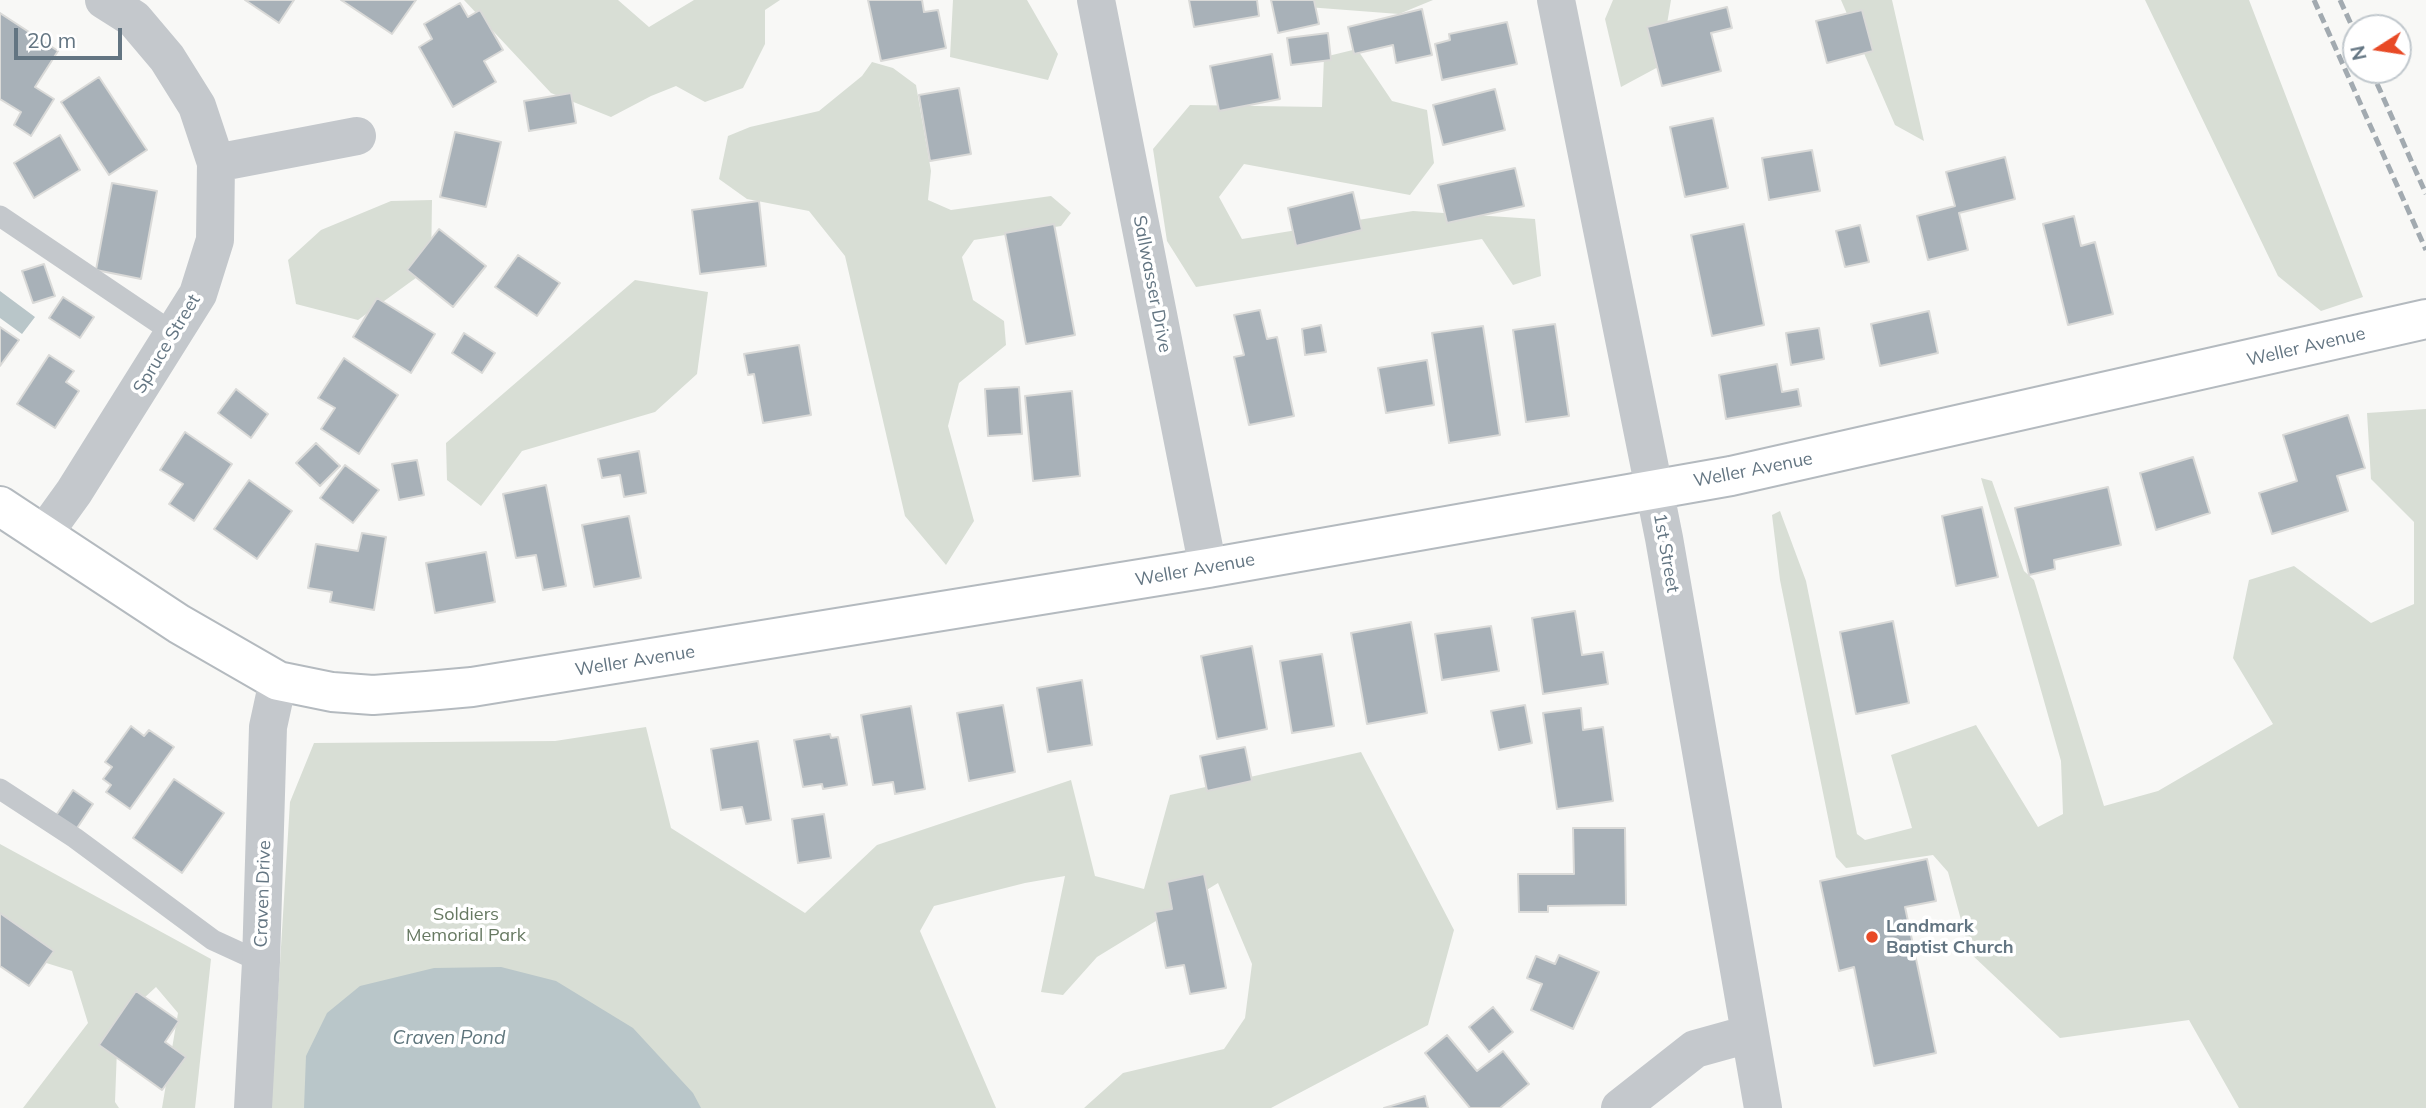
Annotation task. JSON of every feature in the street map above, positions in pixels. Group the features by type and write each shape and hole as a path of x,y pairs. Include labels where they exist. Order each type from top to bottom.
{"street":[{"name":"Spruce Street","path":"43,535 74,492 175,334 198,294 215,240 216,163 197,106 167,58 134,19 104,0"},
{"name":"Sallwasser Drive","path":"1096,0 1208,568"},
{"name":"1st Street","path":"1556,0 1654,488 1763,1108"},
{"path":"216,163 356,136"},
{"name":"Weller Avenue","path":"0,506 179,624 278,681 332,692 373,695 472,687 1208,568 1744,473 2426,319"},
{"name":"Craven Drive","path":"253,1108 261,962 268,727 278,681"},
{"path":"1620,1108 1695,1049 1749,1034"}],"lane":[{"path":"0,216 175,334"},
{"path":"0,789 75,838 213,940 261,962"}],"green space":[{"path":"464,0 618,0 649,27 694,0 780,0 765,10 765,44 743,88 705,102 676,86 611,117 551,93"},
{"path":"953,0 1027,0 1058,54 1048,80 950,57"},
{"path":"1305,0 1433,0 1399,14 1307,7"},
{"path":"1613,0 1671,0 1660,66 1621,87 1605,19"},
{"path":"1841,0 1892,0 1924,141 1895,125"},
{"path":"2145,0 2249,0 2363,297 2321,311 2278,276"},
{"path":"1357,49 1392,101 1427,110 1434,163 1410,195 1244,164 1219,197 1242,239 1413,211 1535,219 1541,276 1513,285 1482,239 1196,287 1167,241 1153,149 1190,105 1322,107 1324,57"},
{"path":"872,62 893,68 916,85 931,171 928,200 951,210 1051,196 1071,213 1061,226 974,240 962,257 973,300 1004,321 1006,345 959,383 948,426 974,521 946,565 905,516 845,256 809,211 747,199 719,179 728,136 750,127 819,111 862,76"},
{"path":"432,200 431,267 358,320 296,304 288,260 321,230 391,201"},
{"path":"635,280 708,292 697,374 655,412 522,451 481,506 447,480 446,443"},
{"path":"2426,409 2426,1108 2239,1108 2189,1020 2060,1038 1970,953 1948,872 1933,855 1846,868 1836,857 1780,580 1772,515 1780,511 1806,581 1857,834 1865,840 1912,828 1891,755 1976,725 2038,827 2063,814 2061,761 1981,478 1992,481 2024,571 2034,580 2104,806 2158,791 2273,724 2233,658 2249,580 2294,566 2371,623 2414,604 2414,522 2371,479 2367,413"},
{"name":"Soldiers Memorial Park","path":"646,727 671,828 805,913 877,845 1071,780 1095,876 1144,889 1170,795 1361,752 1454,930 1428,1025 1271,1108 1084,1108 1123,1073 1224,1049 1245,1018 1252,964 1218,883 1097,957 1063,995 1041,992 1065,876 1025,883 934,906 920,931 996,1108 271,1108 290,802 314,743 555,741"},
{"path":"0,844 211,959 195,1108 162,1108 178,1013 156,987 118,1022 115,1102 119,1108 23,1108 88,1023 72,971 24,956 0,916"}],"water":[{"path":"0,291 35,317 22,334 0,318"},
{"name":"Craven Pond","path":"501,967 556,981 633,1028 693,1093 701,1108 304,1108 306,1056 327,1013 360,986 434,968"}],"building":[{"path":"245,0 294,0 279,23"},
{"path":"341,0 416,0 392,34"},
{"path":"868,0 922,0 924,12 938,10 946,48 881,61"},
{"path":"1189,0 1257,0 1259,16 1194,27"},
{"path":"1271,0 1314,0 1319,24 1278,33"},
{"path":"460,3 468,17 480,10 503,50 484,61 496,82 453,107 419,47 432,39 424,24"},
{"path":"1727,7 1732,28 1711,33 1721,71 1662,86 1647,27"},
{"path":"1422,9 1432,55 1396,63 1393,45 1354,54 1348,27"},
{"path":"1862,10 1873,51 1827,63 1816,21"},
{"path":"0,13 58,51 35,87 54,99 31,136 14,125 21,112 0,99"},
{"path":"1507,22 1517,64 1442,80 1435,44 1450,40 1449,34"},
{"path":"1328,33 1331,60 1291,65 1287,38"},
{"path":"1272,54 1280,99 1219,111 1210,66"},
{"path":"99,77 147,150 109,175 61,102"},
{"path":"959,88 971,154 930,161 919,95"},
{"path":"1495,89 1505,130 1443,145 1433,105"},
{"path":"571,93 576,123 529,131 524,101"},
{"path":"1713,118 1728,188 1685,197 1670,127"},
{"path":"455,132 501,142 486,207 440,197"},
{"path":"60,135 80,170 34,198 14,163"},
{"path":"1812,150 1820,191 1769,200 1762,158"},
{"path":"2005,157 2015,199 1959,213 1968,250 1928,260 1917,216 1955,206 1946,172"},
{"path":"1515,168 1524,206 1447,223 1438,185"},
{"path":"112,183 157,191 141,279 96,270"},
{"path":"1353,192 1362,230 1296,246 1288,208"},
{"path":"759,201 766,266 700,274 692,210"},
{"path":"2074,216 2081,246 2095,242 2113,314 2068,325 2043,224"},
{"path":"1054,224 1075,335 1026,344 1005,233"},
{"path":"1744,224 1764,325 1712,336 1691,235"},
{"path":"1860,225 1869,262 1845,267 1836,231"},
{"path":"439,229 486,266 453,307 407,270"},
{"path":"518,255 560,283 537,316 495,287"},
{"path":"44,264 55,296 33,303 22,271"},
{"path":"63,297 94,317 80,338 49,318"},
{"path":"377,298 435,334 411,373 353,337"},
{"path":"1260,310 1267,339 1277,337 1294,416 1249,425 1234,357 1244,355 1234,315"},
{"path":"1929,311 1938,353 1880,366 1871,324"},
{"path":"1555,324 1569,416 1526,422 1513,330"},
{"path":"1321,325 1326,352 1305,355 1302,329"},
{"path":"1483,326 1500,435 1449,443 1432,333"},
{"path":"0,327 19,340 0,366"},
{"path":"1819,328 1824,359 1791,365 1786,333"},
{"path":"464,333 495,353 482,373 452,353"},
{"path":"799,345 811,415 763,423 754,374 748,375 744,354"},
{"path":"49,355 74,371 66,382 79,391 55,428 17,404"},
{"path":"344,358 398,395 359,454 321,429 335,408 318,398"},
{"path":"1427,360 1434,405 1386,413 1378,368"},
{"path":"1777,364 1782,392 1798,389 1801,406 1726,419 1719,375"},
{"path":"1019,387 1022,434 988,436 985,389"},
{"path":"236,389 268,414 251,438 218,413"},
{"path":"1072,391 1080,476 1033,481 1025,396"},
{"path":"2348,415 2365,468 2337,476 2348,511 2272,534 2259,493 2297,481 2283,435"},
{"path":"185,432 232,464 194,521 169,504 183,484 160,470"},
{"path":"316,443 340,466 320,486 296,463"},
{"path":"639,451 646,493 624,497 620,475 602,478 598,459"},
{"path":"2193,457 2210,513 2156,530 2140,473"},
{"path":"417,460 424,495 399,500 392,464"},
{"path":"345,465 379,490 353,523 320,498"},
{"path":"249,480 292,511 257,559 214,529"},
{"path":"546,485 566,586 543,590 536,555 516,558 503,494"},
{"path":"2108,487 2121,545 2054,560 2055,569 2029,575 2015,508"},
{"path":"1982,507 1998,577 1956,586 1942,516"},
{"path":"629,516 641,578 594,587 582,525"},
{"path":"362,533 386,537 374,610 330,602 332,592 308,588 316,544 358,551"},
{"path":"486,552 495,602 435,613 426,563"},
{"path":"1575,611 1582,655 1603,652 1608,684 1543,694 1532,618"},
{"path":"1893,621 1909,703 1856,714 1840,632"},
{"path":"1411,622 1427,713 1367,724 1351,633"},
{"path":"1491,626 1499,671 1442,680 1435,634"},
{"path":"1252,646 1267,729 1217,739 1201,656"},
{"path":"1322,654 1334,726 1292,733 1280,661"},
{"path":"1082,680 1092,745 1048,752 1037,688"},
{"path":"1003,705 1015,772 969,781 957,713"},
{"path":"1525,705 1532,743 1499,750 1491,711"},
{"path":"911,706 925,789 895,794 893,782 873,785 861,715"},
{"path":"1581,708 1583,730 1603,727 1613,801 1557,809 1543,713"},
{"path":"131,726 144,736 149,730 174,747 130,809 106,792 111,785 103,779 112,767 105,762"},
{"path":"830,734 831,738 838,737 847,785 823,789 822,784 803,787 794,740"},
{"path":"758,741 771,820 746,824 742,807 721,810 711,749"},
{"path":"1245,747 1252,781 1207,791 1200,756"},
{"path":"174,779 224,813 182,873 133,838"},
{"path":"73,790 93,804 75,831 55,817"},
{"path":"824,814 831,858 798,863 792,819"},
{"path":"1573,828 1625,828 1626,905 1548,906 1548,912 1519,912 1518,874 1574,874"},
{"name":"Landmark Baptist Church","path":"1927,859 1936,901 1905,907 1936,1053 1874,1066 1854,967 1839,971 1820,881"},
{"path":"1204,874 1226,988 1190,994 1184,965 1166,968 1155,912 1172,909 1167,882"},
{"path":"0,913 54,951 29,986 0,966"},
{"path":"1559,955 1599,972 1573,1029 1531,1010 1542,984 1527,978 1536,956 1555,964"},
{"path":"136,991 179,1021 165,1042 186,1057 162,1090 99,1045"},
{"path":"1493,1007 1513,1032 1489,1052 1469,1027"},
{"path":"1447,1035 1477,1071 1503,1051 1529,1084 1500,1108 1470,1108 1425,1053"},
{"path":"1425,1096 1428,1108 1384,1108"}],"railway":[{"path":"2314,0 2426,250"},
{"path":"2340,0 2346,14"},
{"path":"2377,84 2426,194"}],"place":[{"name":"Landmark Baptist Church","path":"1872,937"}]}
